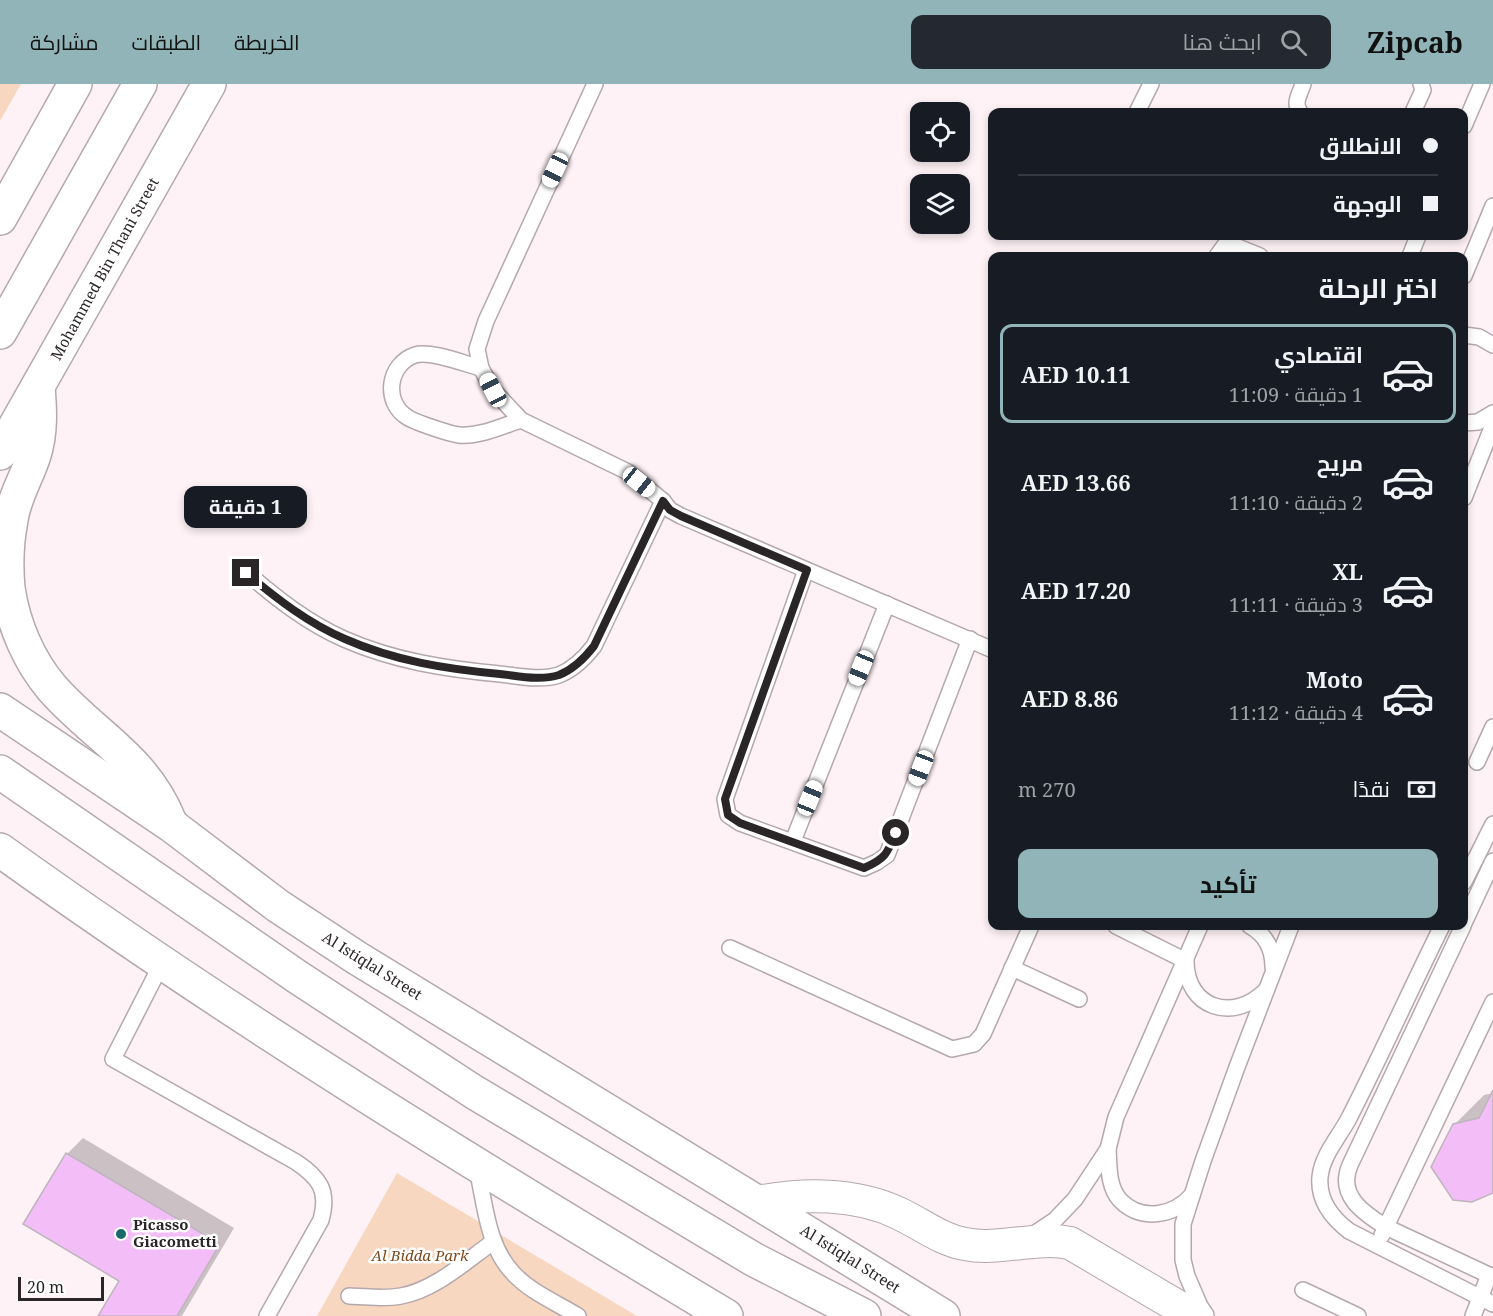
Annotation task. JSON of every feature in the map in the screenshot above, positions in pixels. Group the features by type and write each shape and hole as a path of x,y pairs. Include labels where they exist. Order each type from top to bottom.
{"main road":[{"path":"0,218 75,84"},
{"path":"0,333 140,84"},
{"name":"Mohammed Bin Thani Street","path":"0,453 209,84"},
{"path":"0,189 36,153"},
{"path":"38,387 39,432 34,454 11,519 7,568 8,590 16,622 38,669 52,688 125,755 148,781 162,802 171,825"},
{"name":"Al Istiqlal Street","path":"0,710 171,825 278,906 357,958 943,1316"},
{"path":"0,772 289,972 474,1092 753,1259 864,1316"},
{"path":"0,850 14,870 163,961 305,1057 477,1166 726,1316"}],"street":[{"path":"758,1202 777,1198 816,1196 858,1201 896,1212 962,1244 993,1246 1054,1240 1070,1243 1194,1316"}],"lane":[{"path":"595,84 486,321 477,349 482,368 493,390 521,420 628,472 663,501 670,510 681,516 988,648"},
{"path":"1139,108 1151,84"},
{"path":"1297,108 1296,102 1303,84"},
{"path":"1415,108 1423,90 1421,84"},
{"path":"1468,117 1482,84"},
{"path":"1468,266 1493,206"},
{"path":"1220,252 1225,245 1233,245 1250,252"},
{"path":"1468,336 1479,337 1493,345"},
{"path":"482,368 426,354 414,355 394,373 390,383 392,395 397,408 407,418 457,435 471,435 521,420"},
{"path":"1468,423 1478,422 1493,413"},
{"path":"1468,488 1493,425"},
{"path":"246,573 276,598 309,620 344,639 380,653 416,663 453,669 544,678 570,670 584,660 594,646 663,501"},
{"path":"807,570 725,799 728,815 740,823 864,868 887,855 970,639"},
{"path":"793,841 887,604"},
{"path":"1477,762 1493,727"},
{"path":"1468,874 1493,824"},
{"path":"1468,914 1493,861"},
{"path":"730,948 952,1049 974,1044 983,1034 1029,930"},
{"path":"1124,930 1186,961"},
{"path":"1255,930 1267,941 1273,960 1273,970"},
{"path":"1207,1316 1191,1288 1183,1260 1183,1224 1203,1161 1289,930"},
{"path":"1440,930 1348,1120 1324,1161 1320,1178 1322,1195 1328,1211 1349,1232 1487,1301"},
{"path":"1460,930 1346,1173 1349,1196 1362,1211 1386,1227 1491,1276 1487,1301 1473,1316"},
{"path":"1194,1192 1185,1203 1174,1209 1151,1214 1139,1212 1120,1199 1113,1187 1109,1173 1108,1149 1116,1117 1198,931"},
{"path":"163,961 113,1059 296,1162 318,1180 324,1193 325,1207 321,1220 267,1316"},
{"path":"1186,961 1189,983 1204,1001 1214,1006 1236,1008 1256,999 1265,991"},
{"path":"1012,968 1079,999"},
{"path":"1377,1246 1493,1002"},
{"path":"1348,1120 1365,1131"},
{"path":"1021,1242 1040,1232 1067,1208 1108,1149"},
{"path":"477,1166 494,1242 501,1258 525,1284 578,1316"},
{"path":"350,1296 388,1298 418,1291 446,1276 494,1242"},
{"path":"1304,1290 1358,1316"}],"green space":[{"path":"0,84 21,84 0,121"},
{"name":"Al Bidda Park","path":"397,1173 637,1316 317,1316"}],"building":[{"path":"1493,1090 1493,1193 1472,1202 1453,1200 1431,1167 1453,1124 1479,1118"},
{"name":"Picasso Giacometti","path":"66,1153 220,1244 177,1316 98,1316 119,1281 23,1224"}],"place":[{"name":"Picasso Giacometti","path":"121,1234"}],"route":[{"path":"246,573 276,598 309,620 344,639 380,653 416,663 453,669 544,678 570,670 584,660 594,646 663,501 670,510 695,523 807,570 725,799 728,815 740,823 864,868 887,855 896,833"}]}
